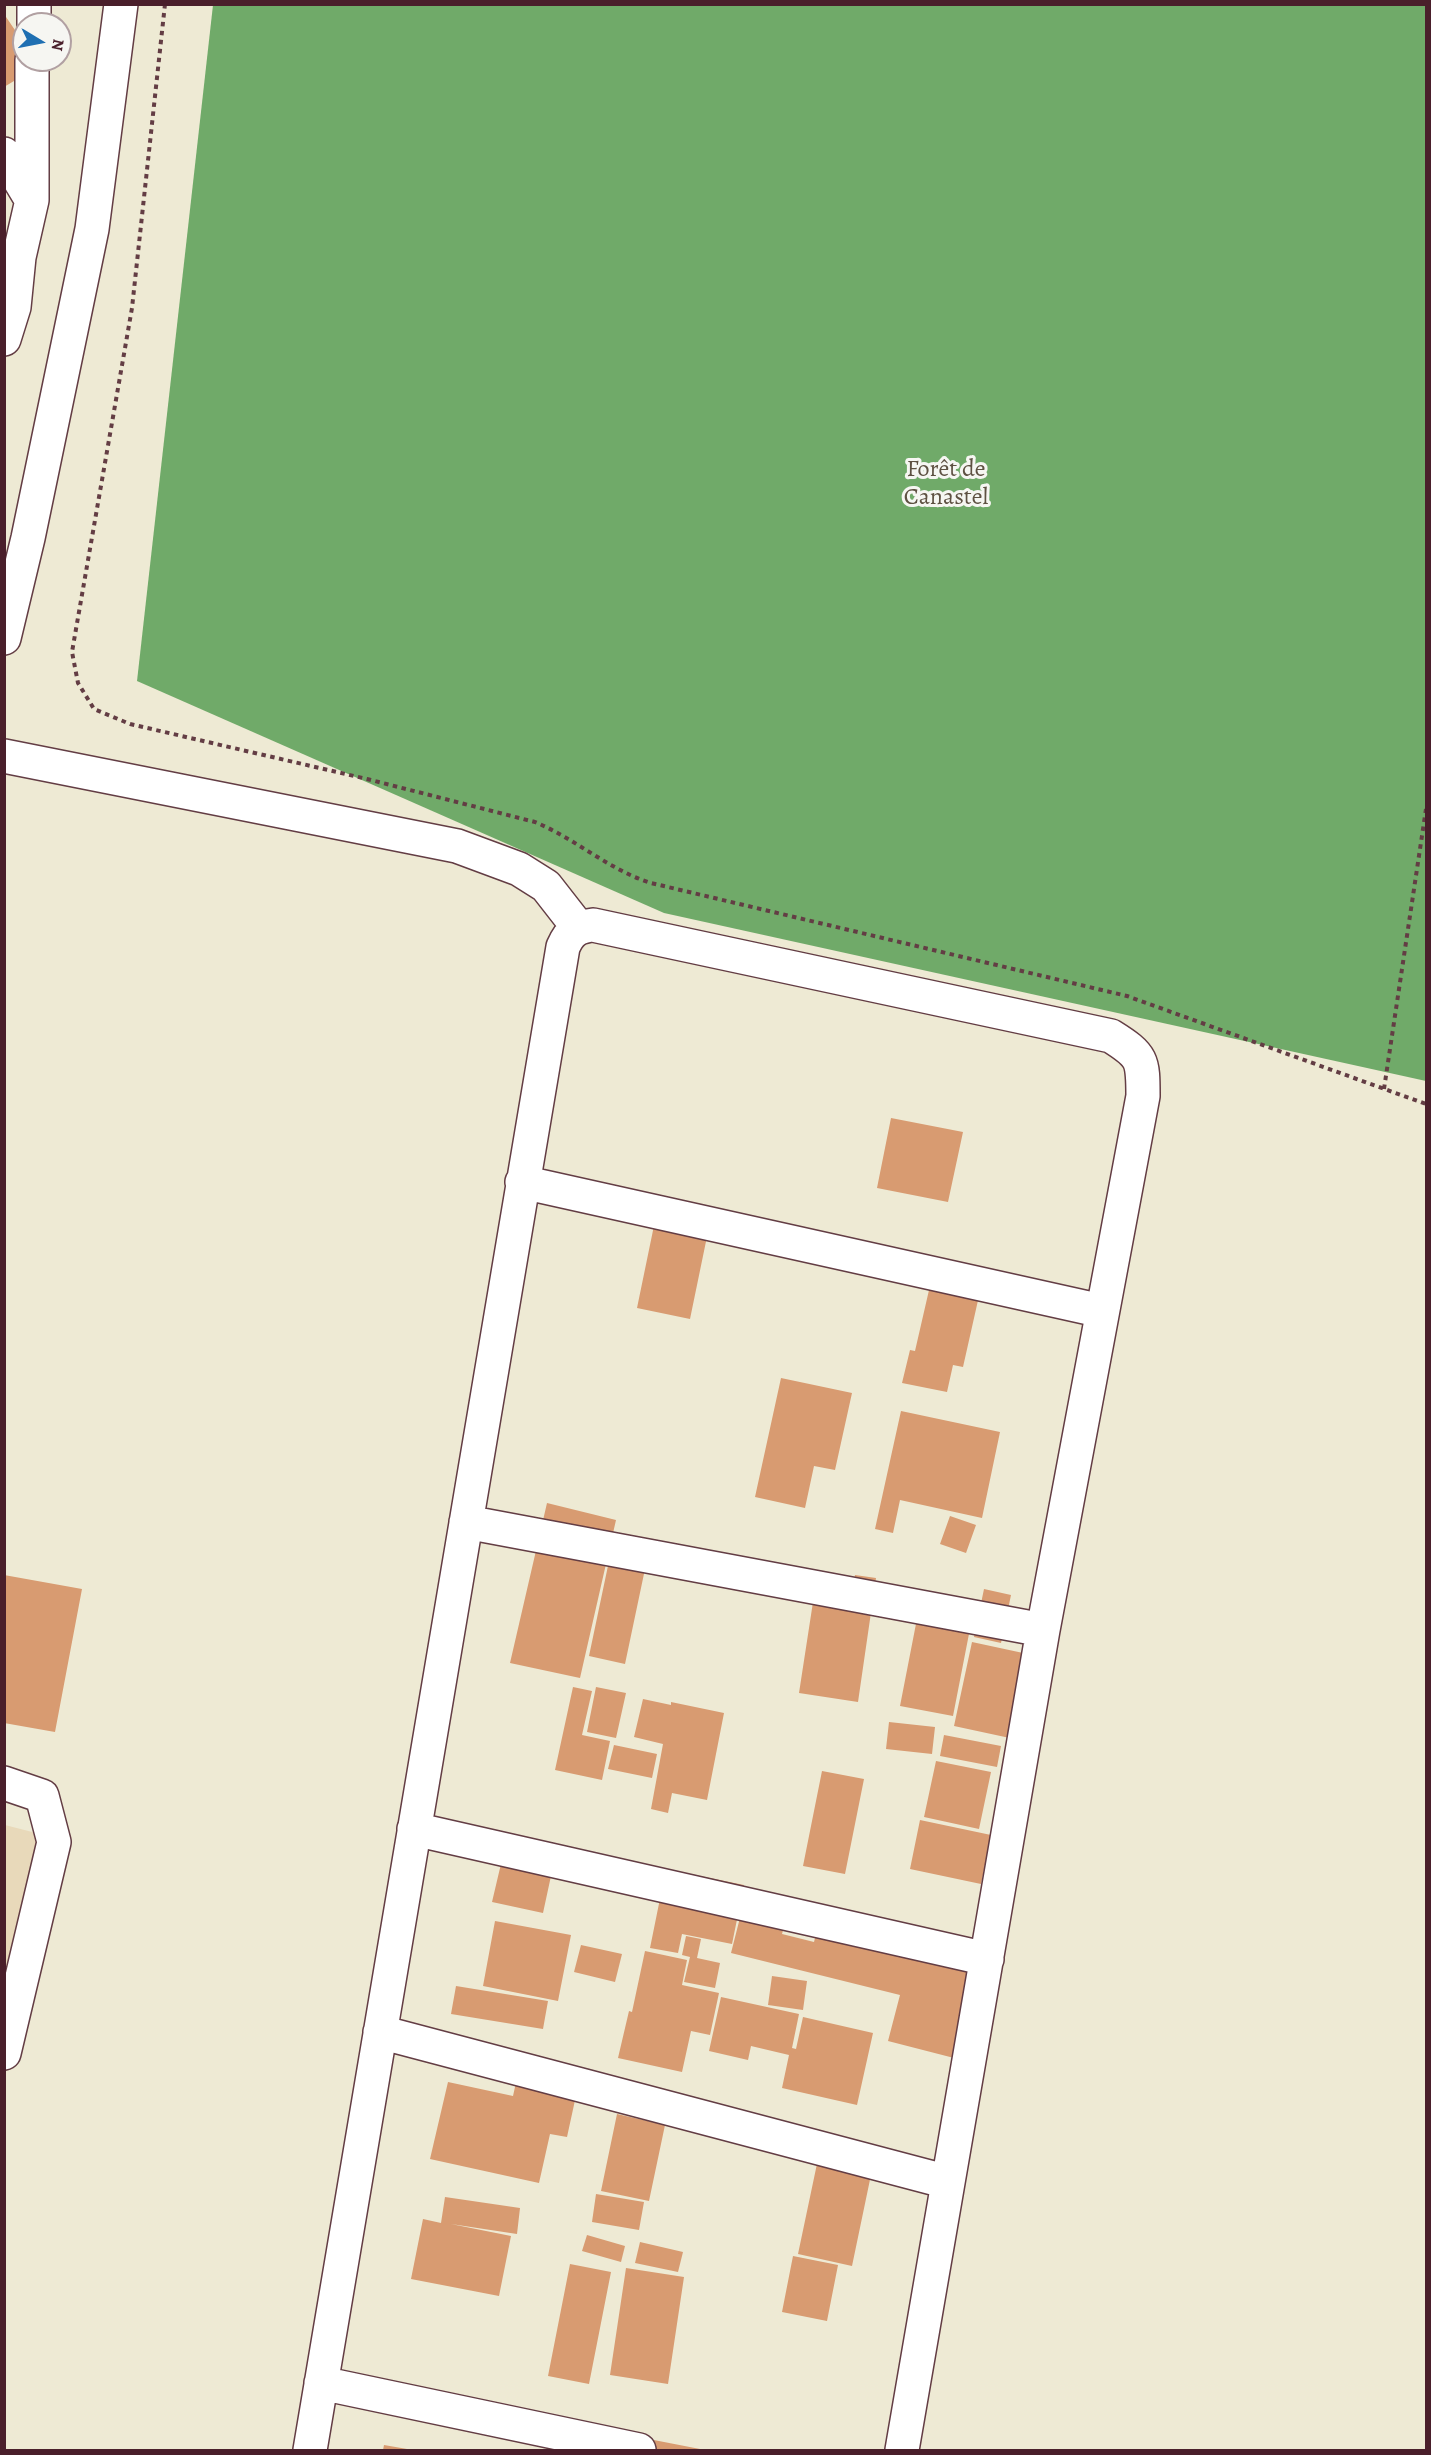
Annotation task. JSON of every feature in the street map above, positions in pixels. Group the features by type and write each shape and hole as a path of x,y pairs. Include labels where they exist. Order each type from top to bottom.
{"street":[{"path":"4,638 28,538 92,229 121,4"},
{"path":"4,339 14,307 12,258 32,200 32,72"},
{"path":"4,154 32,200"},
{"path":"4,756 457,846 519,869 546,886 578,927"},
{"path":"310,2451 563,946 568,934 578,927 593,925 1111,1036 1133,1050 1143,1066 1143,1096 1043,1630 902,2451"},
{"path":"522,1182 1102,1311"},
{"path":"466,1522 1043,1630"},
{"path":"4,1783 42,1796 54,1842 4,2053"},
{"path":"414,1829 987,1959"},
{"path":"380,2032 948,2182"},
{"path":"321,2383 639,2451"}],"path":[{"path":"165,4 132,308 72,652 78,683 94,709 130,724 367,778 535,822 558,832 628,876 651,884 1127,996 1426,1104"},
{"path":"1384,1089 1426,809"}],"shaded area":[{"path":"5,1825 40,1834 5,1980"}],"green space":[{"name":"Forêt de Canastel","path":"213,5 1426,5 1426,1081 664,913 137,681"}],"building":[{"path":"4,14 12,26 12,72 15,72 14,81 4,87"},
{"path":"891,1118 963,1132 948,1202 877,1188"},
{"path":"657,1211 710,1222 690,1319 637,1308"},
{"path":"932,1277 981,1287 963,1367 953,1365 947,1392 902,1383 910,1350 915,1351"},
{"path":"781,1378 852,1393 835,1470 814,1466 805,1508 755,1497"},
{"path":"901,1411 1000,1432 982,1518 900,1500 893,1533 875,1529"},
{"path":"547,1503 616,1520 580,1678 510,1663"},
{"path":"950,1516 976,1525 966,1553 940,1544"},
{"path":"613,1542 649,1550 625,1664 589,1656"},
{"path":"4,1575 82,1589 55,1732 4,1723"},
{"path":"855,1575 876,1578 858,1702 799,1693 815,1589 852,1594"},
{"path":"984,1589 1011,1595 1001,1643 974,1637"},
{"path":"922,1593 975,1603 953,1716 900,1706"},
{"path":"972,1642 1037,1656 1019,1740 954,1726"},
{"path":"573,1687 592,1691 582,1735 610,1741 602,1780 555,1770"},
{"path":"596,1687 626,1693 616,1738 587,1732"},
{"path":"643,1699 671,1705 671,1702 724,1713 707,1800 672,1793 668,1813 651,1809 663,1744 634,1737"},
{"path":"889,1722 935,1727 932,1754 886,1749"},
{"path":"944,1735 1001,1746 997,1767 940,1756"},
{"path":"614,1745 657,1754 652,1778 608,1769"},
{"path":"936,1761 991,1772 979,1829 924,1817"},
{"path":"822,1771 864,1779 845,1874 803,1866"},
{"path":"920,1820 991,1835 981,1884 910,1869"},
{"path":"504,1851 554,1862 543,1913 492,1902"},
{"path":"666,1869 744,1885 732,1944 682,1934 678,1953 650,1948"},
{"path":"746,1894 790,1905 782,1934 814,1942 820,1918 979,1958 954,2058 888,2041 900,1995 731,1953"},
{"path":"495,1921 571,1935 558,2001 483,1986"},
{"path":"686,1936 701,1939 697,1958 720,1963 715,1988 684,1982 690,1957 682,1955"},
{"path":"581,1945 622,1954 615,1982 574,1972"},
{"path":"645,1951 687,1960 682,1985 719,1993 710,2035 691,2031 682,2072 618,2058 629,2011 632,2012"},
{"path":"772,1976 807,1981 803,2010 768,2005"},
{"path":"456,1986 548,2001 543,2029 451,2014"},
{"path":"721,1997 799,2014 792,2048 796,2049 803,2017 873,2033 857,2105 782,2088 789,2055 751,2046 748,2060 709,2051"},
{"path":"517,2078 577,2091 567,2137 550,2134 539,2183 430,2159 448,2082 513,2096"},
{"path":"617,2114 665,2125 649,2201 601,2191"},
{"path":"818,2159 872,2170 852,2266 798,2254"},
{"path":"596,2194 644,2202 639,2230 592,2222"},
{"path":"445,2197 520,2208 517,2234 451,2224 511,2236 499,2296 411,2279 423,2219 441,2223"},
{"path":"587,2235 625,2246 621,2262 582,2251"},
{"path":"640,2242 683,2252 678,2272 635,2263"},
{"path":"793,2256 838,2265 827,2321 782,2312"},
{"path":"570,2264 611,2272 589,2384 548,2376"},
{"path":"626,2268 684,2277 668,2384 610,2375"},
{"path":"628,2435 700,2449 700,2450 625,2450"},
{"path":"384,2445 407,2449 407,2450 383,2450"}]}
